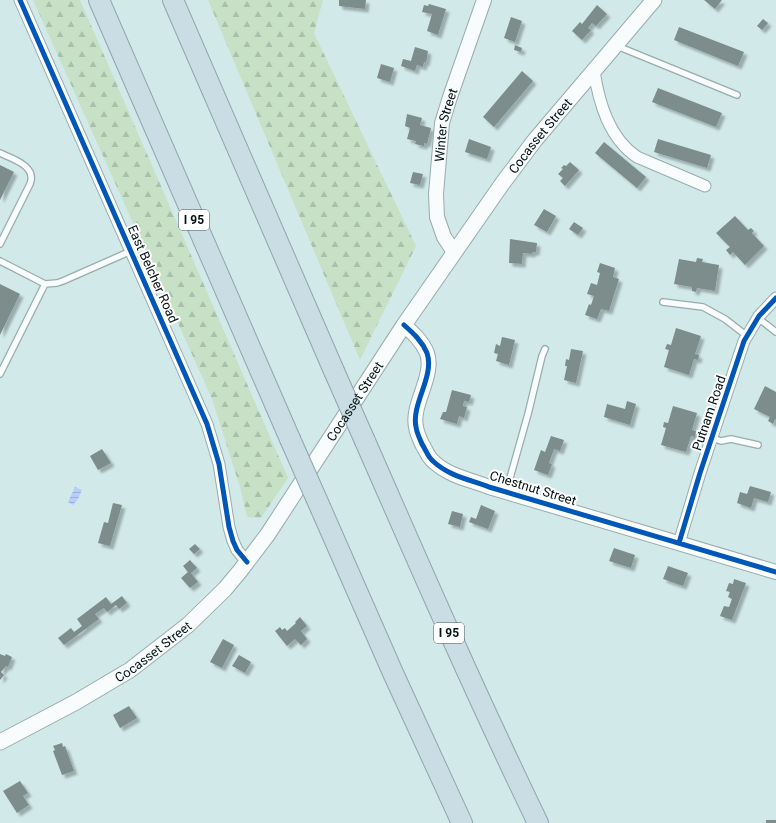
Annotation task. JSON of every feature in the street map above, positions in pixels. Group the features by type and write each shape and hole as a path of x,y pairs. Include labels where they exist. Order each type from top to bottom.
{"highway":[{"name":"I 95","path":"99,0 290,440 393,673 462,823"},
{"name":"I 95","path":"172,0 469,677 538,823"}],"main road":[{"name":"Cocasset Street","path":"0,742 92,693 138,664 174,637 205,610 229,584 268,534 404,325 520,160 654,0"}],"street":[{"name":"East Belcher Road","path":"20,0 207,424 219,464 229,527 233,541 237,550 247,562"},
{"name":"Winter Street","path":"454,252 444,237 437,217 436,194 442,123 484,0"},
{"path":"594,71 606,119 620,142 628,151 637,157 705,186"},
{"name":"Putnam Road","path":"679,543 744,341 758,318 776,298"},
{"name":"Chestnut Street","path":"404,325 422,342 427,354 427,371 415,416 415,427 418,436 433,462 452,474 506,492 776,572"}],"lane":[{"path":"615,45 737,95"},
{"path":"0,153 23,164 30,171 32,178 0,244"},
{"path":"0,261 45,284 59,283 131,251"},
{"path":"0,374 45,284"},
{"path":"663,302 703,307 725,319 747,336"},
{"path":"758,318 776,332"},
{"path":"506,492 545,349"},
{"path":"712,438 721,441 731,438 758,445"}],"green space":[{"path":"33,0 80,0 288,478 261,518 247,517 240,487 212,399"},
{"path":"208,0 323,0 314,33 416,246 360,360"}],"water":[{"path":"75,487 82,490 78,499 73,505 68,502"}],"building":[{"path":"339,0 366,0 365,9 339,6"},
{"path":"704,0 722,0 715,9"},
{"path":"429,4 446,9 438,35 427,31 432,14 422,12 424,5 428,6"},
{"path":"597,5 607,14 596,26 592,23 588,28 591,30 582,40 572,31 580,22 582,24"},
{"path":"511,17 522,21 515,42 504,38"},
{"path":"763,19 768,23 762,30 757,26"},
{"path":"679,27 744,52 738,66 674,40"},
{"path":"515,45 522,48 521,52 514,50"},
{"path":"415,47 428,51 426,63 424,62 423,67 417,65 415,71 401,66 403,59 411,61"},
{"path":"381,64 394,68 390,82 377,78"},
{"path":"522,71 533,81 494,127 483,117"},
{"path":"658,88 722,113 716,127 652,102"},
{"path":"407,114 422,118 420,125 431,128 427,144 424,143 424,146 415,144 416,141 407,139 410,128 405,126"},
{"path":"469,139 491,147 487,159 465,152"},
{"path":"658,139 711,155 707,168 654,152"},
{"path":"604,142 646,177 637,188 595,153"},
{"path":"570,162 579,170 565,186 560,181 563,178 558,174 563,169 561,168 564,165 566,166"},
{"path":"0,165 14,172 0,200"},
{"path":"413,172 423,174 420,185 410,183"},
{"path":"544,209 556,216 547,232 534,225"},
{"path":"735,216 748,230 751,228 754,231 752,233 764,246 745,265 733,252 730,255 726,250 730,247 716,233"},
{"path":"574,222 583,228 578,235 569,229"},
{"path":"510,239 537,243 536,252 532,252 532,254 523,253 522,264 509,263"},
{"path":"697,258 703,259 702,262 719,265 715,291 697,288 696,292 692,291 692,287 674,284 679,259 696,262"},
{"path":"600,263 615,268 613,277 619,279 609,311 601,309 597,319 585,315 594,296 587,294 591,283 597,285 600,273 597,272"},
{"path":"0,284 20,294 0,335"},
{"path":"676,328 701,336 695,354 699,355 698,360 694,359 689,375 664,367 669,350 665,349 667,344 671,345"},
{"path":"502,337 515,340 509,365 496,361 498,354 494,353 496,344 500,346"},
{"path":"571,349 583,351 576,383 564,380 567,366 565,366 566,359 569,360"},
{"path":"765,386 776,392 776,420 775,419 773,424 768,421 770,417 754,409"},
{"path":"452,390 471,395 469,402 464,401 463,406 467,407 464,418 459,416 457,424 440,419 443,412 446,412"},
{"path":"627,401 636,404 630,425 604,417 607,404 625,409"},
{"path":"673,406 697,413 692,430 696,431 695,437 691,436 686,452 661,445 666,428 663,427 664,422 668,423"},
{"path":"551,436 564,440 560,451 554,449 549,463 552,464 548,475 534,470 541,450 545,452"},
{"path":"102,449 111,463 98,470 90,456"},
{"path":"750,486 771,492 768,502 754,498 751,508 737,503 740,492 747,494"},
{"path":"113,503 122,505 110,546 98,543 104,522 108,523"},
{"path":"481,505 495,511 488,529 469,522 471,517 476,519"},
{"path":"452,511 463,514 460,527 448,524"},
{"path":"195,544 200,549 194,554 189,549"},
{"path":"614,548 635,555 631,568 609,561"},
{"path":"190,560 197,568 191,573 198,582 190,588 181,578 188,572 183,566"},
{"path":"668,566 688,573 683,586 663,579"},
{"path":"734,579 746,583 732,620 720,616 724,606 729,607 732,599 728,597 730,592 726,591 729,583 733,584"},
{"path":"122,596 127,603 119,609 116,605 107,612 104,608 95,614 99,619 64,645 58,638 71,628 74,632 82,626 77,619 106,597 111,604"},
{"path":"300,617 307,626 301,631 307,639 301,645 295,639 287,646 275,631 280,627 282,630 285,628 287,631"},
{"path":"223,639 234,645 222,668 210,662"},
{"path":"0,654 5,656 6,654 12,657 8,667 6,666 1,672 4,675 0,680"},
{"path":"239,655 251,662 245,673 232,666"},
{"path":"129,706 137,718 120,728 113,715"},
{"path":"62,743 63,747 65,746 74,771 62,775 53,751 55,750 53,746"},
{"path":"20,781 28,793 23,796 29,805 17,813 3,791"},
{"path":"766,820 776,820 776,823 766,823"}],"cycle path":[{"path":"20,0 207,424 219,464 229,527 233,541 237,550 247,562"},
{"path":"679,543 700,473 744,341 759,316 776,298"},
{"path":"404,325 420,341 427,353 429,362 426,380 415,418 417,432 429,456 446,471 489,487 776,572"}]}
